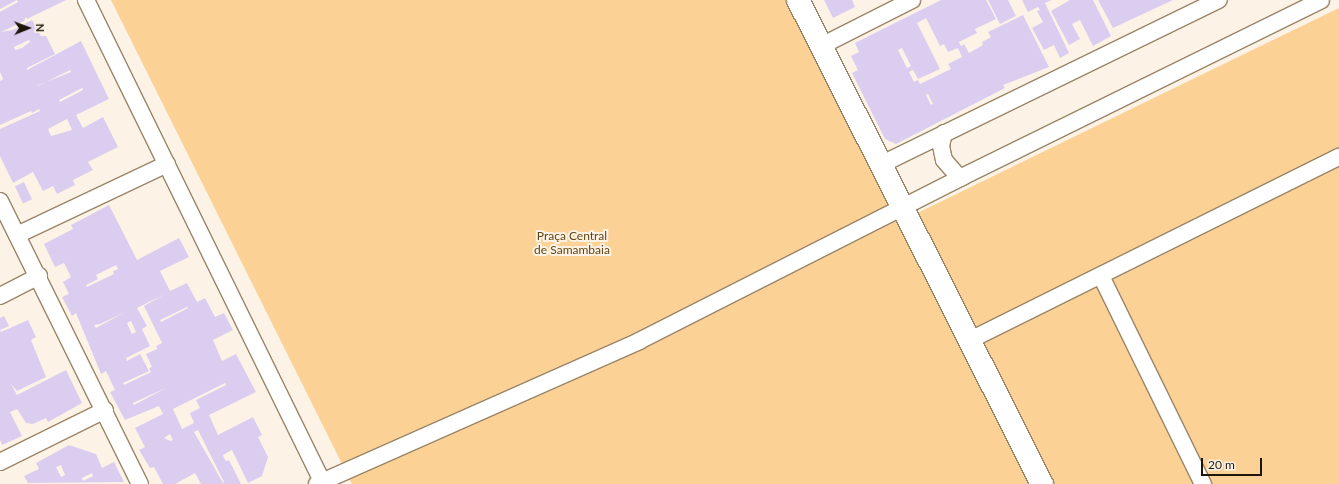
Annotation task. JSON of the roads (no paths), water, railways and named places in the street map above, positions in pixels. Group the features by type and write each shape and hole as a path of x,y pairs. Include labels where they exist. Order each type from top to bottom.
{"street":[{"path":"86,0 167,164 320,483 639,342 902,209 962,177 1321,0"},
{"path":"798,0 902,209 1042,484"},
{"path":"822,46 912,0"},
{"path":"880,165 1219,0"},
{"path":"944,133 941,146 944,160 956,174 962,177"},
{"path":"970,340 1339,157"},
{"path":"17,235 167,164"},
{"path":"0,201 39,276 140,484"},
{"path":"0,296 39,276"},
{"path":"1100,276 1203,484"},
{"path":"0,462 105,410"}],"park label":[{"name":"Praça Central de Samambaia","path":"572,243"}]}
